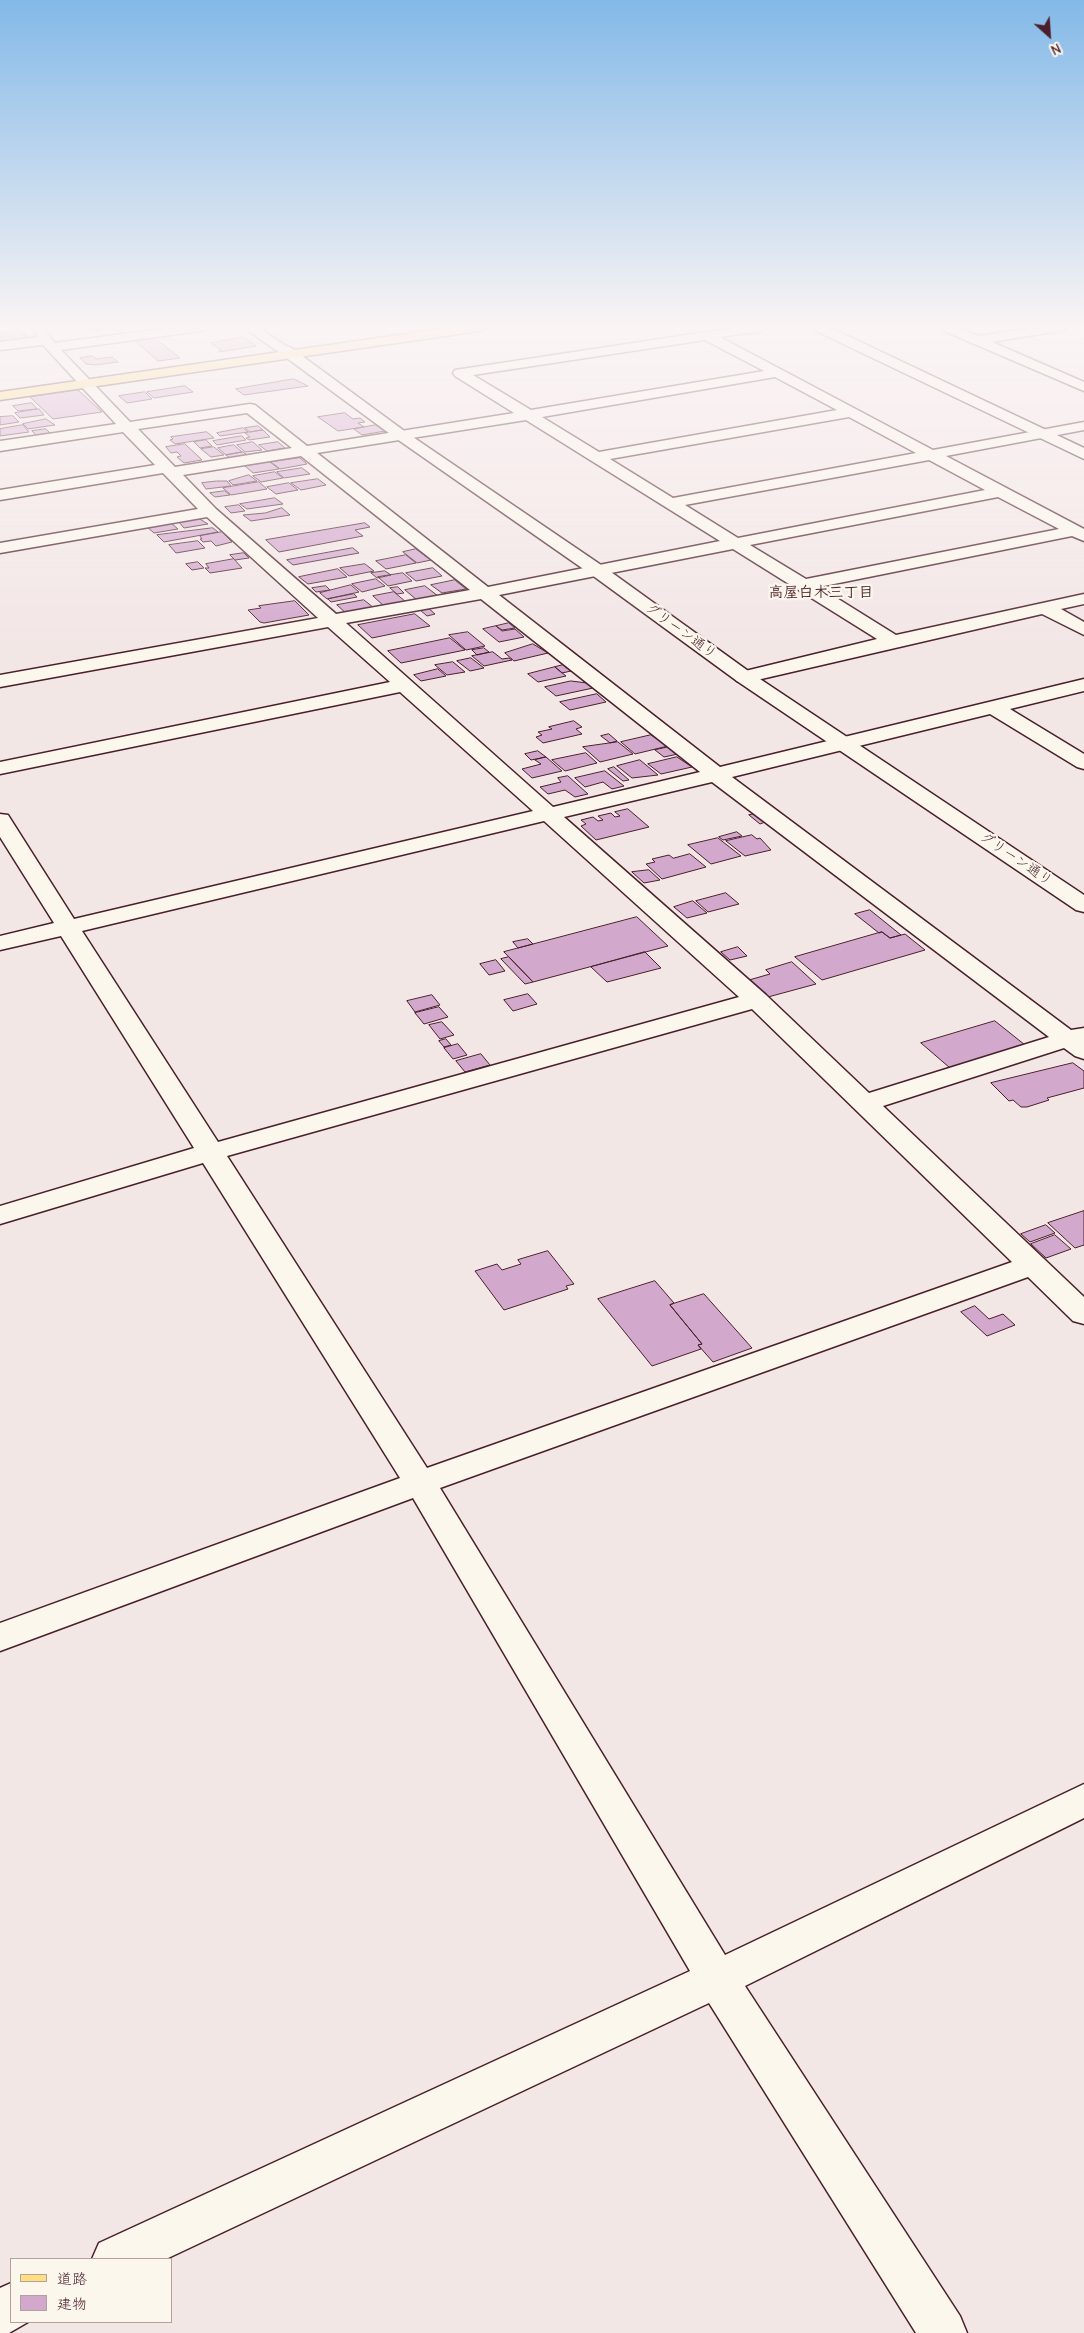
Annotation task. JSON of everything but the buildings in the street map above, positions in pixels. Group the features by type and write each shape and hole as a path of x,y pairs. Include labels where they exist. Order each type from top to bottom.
{"street":[{"path":"0,446 64,436"},
{"path":"136,436 210,512 757,1000 1084,1314"},
{"path":"284,436 715,774 1079,1041"},
{"path":"0,495 402,436"},
{"name":"グリーン通り","path":"402,436 598,570 744,677 1084,904"},
{"path":"563,436 893,641"},
{"path":"598,457 717,436"},
{"path":"896,436 1079,534"},
{"path":"673,503 1032,436"},
{"path":"1046,436 1084,454"},
{"path":"0,681 483,593 1002,491"},
{"path":"0,548 210,512"},
{"path":"804,585 1079,534"},
{"path":"744,677 893,641 1084,599"},
{"path":"1044,607 1084,630"},
{"path":"0,768 405,685"},
{"path":"0,943 846,744 1084,685"},
{"path":"992,707 1084,764"},
{"path":"0,820 420,1483 716,1979 943,2333"},
{"path":"0,1215 211,1152 757,1000"},
{"path":"864,1103 1079,1041"},
{"path":"0,1637 420,1483 1032,1265"},
{"path":"117,2258 716,1979 1084,1800"}],"district":[{"name":"高屋白木三丁目","path":"821,593"}]}
